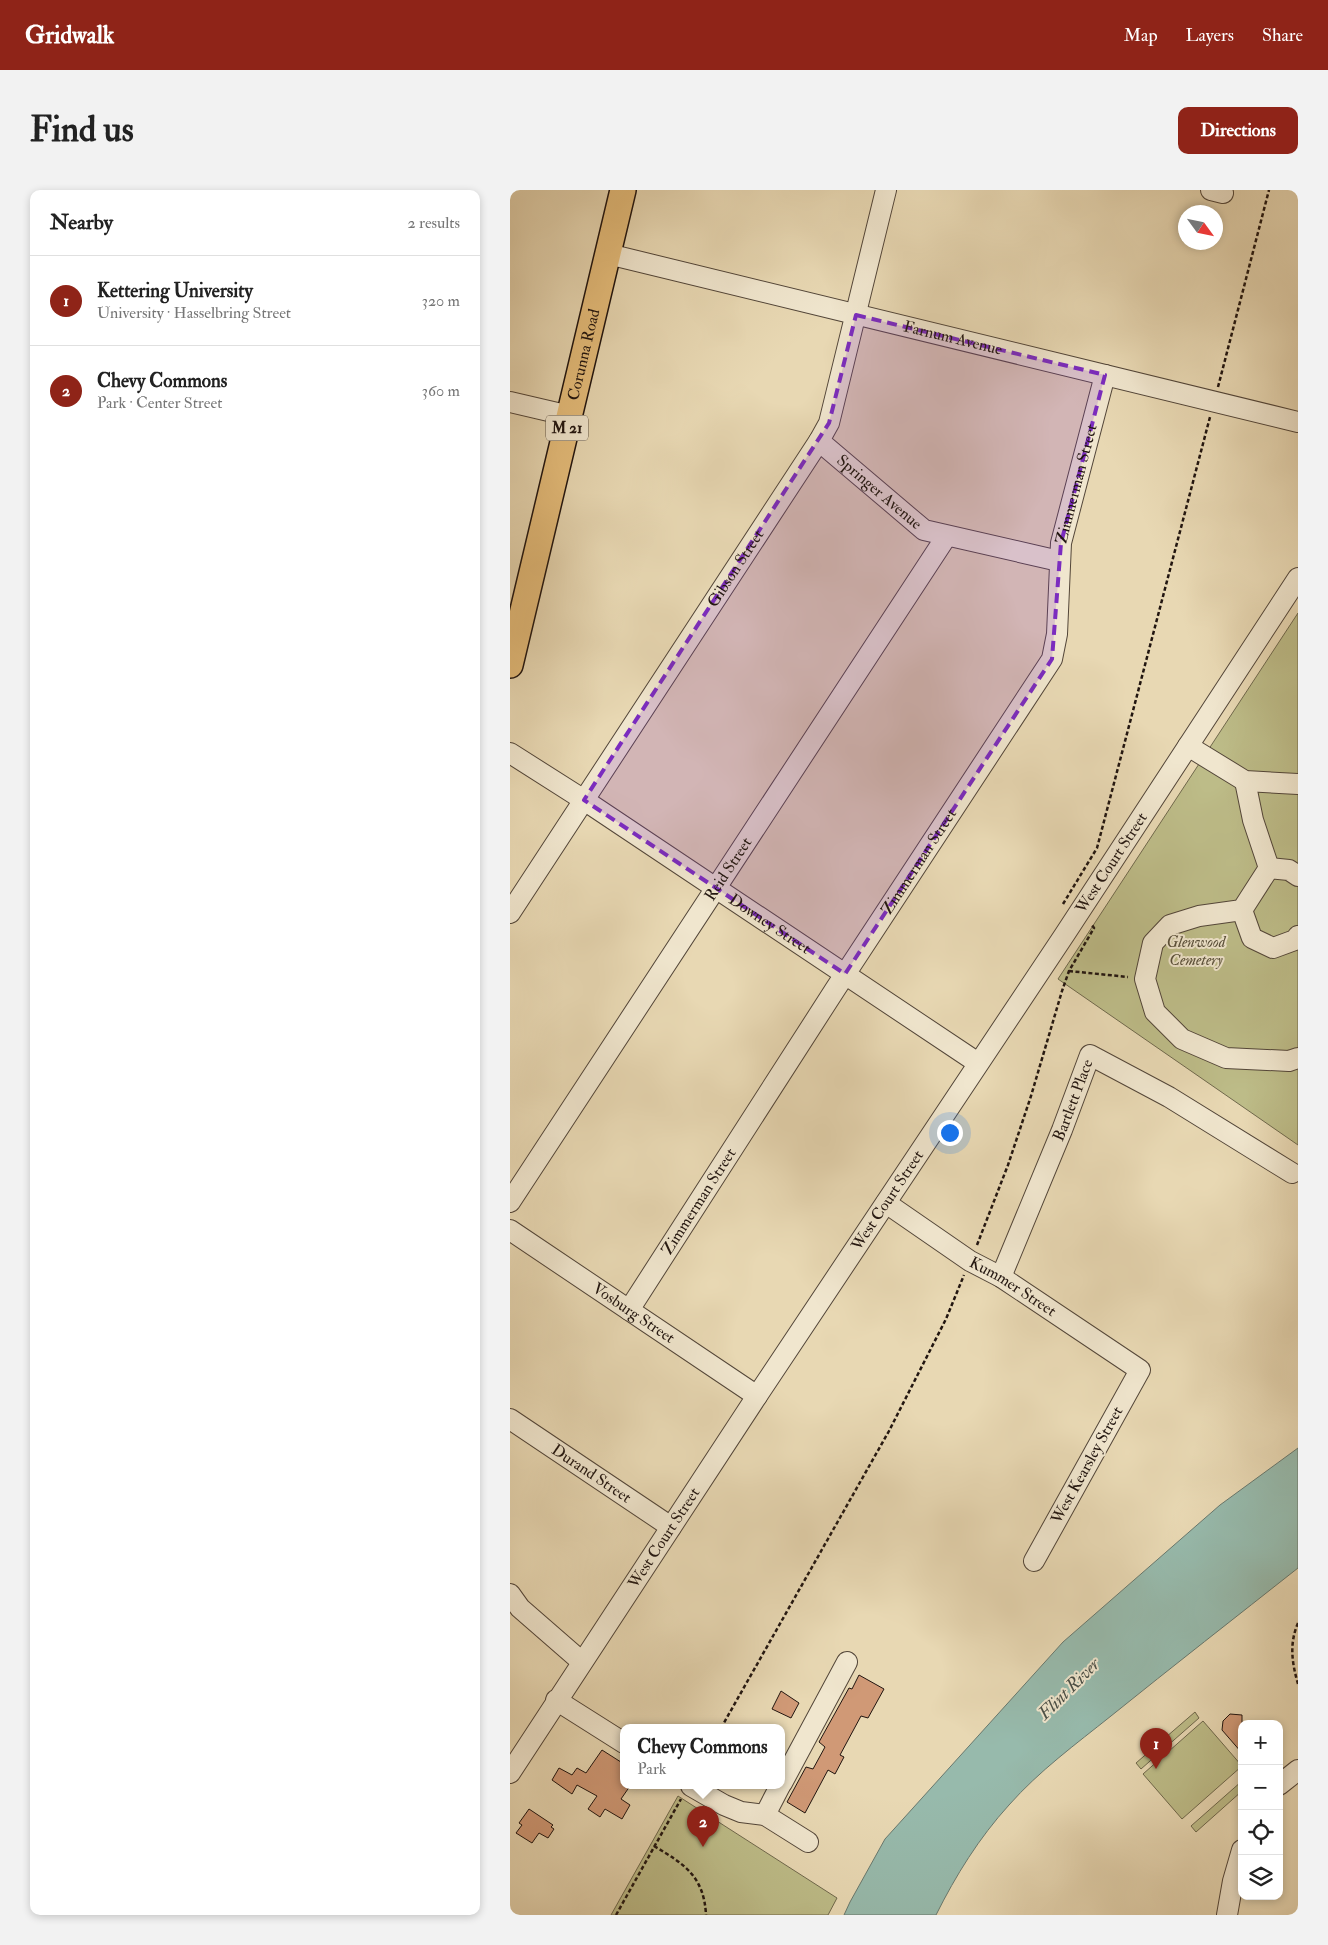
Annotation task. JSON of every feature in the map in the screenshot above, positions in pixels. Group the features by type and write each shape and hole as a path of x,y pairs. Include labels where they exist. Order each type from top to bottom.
{"main road":[{"name":"Corunna Road","path":"510,665 623,190"}],"street":[{"name":"Gibson Street","path":"510,913 829,423 886,190"},
{"name":"Farnum Avenue","path":"608,254 1298,422"},
{"name":"Zimmerman Street","path":"629,1310 845,974 1052,659 1057,634 1061,543 1104,374"},
{"path":"510,402 570,416"},
{"name":"Springer Avenue","path":"819,441 924,530 1059,561"},
{"name":"Reid Street","path":"510,1202 946,536"},
{"name":"West Court Street","path":"510,1773 556,1700 1065,934 1298,578"},
{"path":"1188,746 1245,782 1298,784"},
{"name":"Downey Street","path":"510,753 584,800 978,1063"},
{"path":"1245,782 1253,820 1269,868"},
{"path":"1269,868 1289,870 1298,876"},
{"path":"1269,868 1242,910 1199,916 1170,925 1153,943 1144,978 1155,1012 1182,1039 1226,1058 1289,1061 1298,1058"},
{"path":"1242,910 1252,938 1273,948 1295,940 1298,936"},
{"name":"Bartlett Place","path":"1001,1277 1062,1130 1090,1054 1169,1097 1292,1173"},
{"name":"Kummer Street","path":"886,1203 970,1261 1001,1277 1140,1370"},
{"name":"Vosburg Street","path":"510,1230 757,1396"},
{"name":"West Kearsley Street","path":"1034,1560 1140,1370"},
{"name":"Durand Street","path":"510,1419 672,1527"},
{"path":"513,1603 582,1662"},
{"path":"785,1777 847,1662"},
{"path":"556,1700 620,1740"},
{"path":"1283,1782 1298,1770"},
{"path":"764,1815 778,1789"},
{"path":"686,1792 740,1812 764,1815 808,1842"},
{"path":"1227,1915 1232,1881 1240,1855"}],"path":[{"path":"1217,393 1269,190"},
{"path":"1066,907 1063,904 1064,900 1097,848 1210,416"},
{"path":"976,1248 1008,1165 1069,971 1094,928 1091,924"},
{"path":"1069,971 1144,978"},
{"path":"723,1724 889,1431 946,1319 967,1268"},
{"path":"1298,1623 1294,1635 1292,1655 1298,1684"},
{"path":"616,1915 686,1792"},
{"path":"654,1846 682,1863 691,1873 701,1889 706,1915"}],"highlighted area":[{"path":"856,315 1105,375 1061,543 1052,659 845,974 584,800 829,423"}],"green space":[{"name":"Glenwood Cemetery","path":"1298,613 1298,1145 1058,979"},
{"path":"1195,1712 1199,1718 1141,1769 1136,1763"},
{"path":"1203,1721 1238,1761 1238,1770 1182,1819 1143,1774"},
{"path":"1238,1785 1238,1795 1196,1832 1191,1826"},
{"path":"678,1796 837,1898 828,1915 611,1915"}],"water":[{"name":"Flint River","path":"1298,1448 1298,1568 1045,1769 998,1818 978,1844 960,1871 936,1915 844,1915 885,1839 1063,1642 1220,1505"}],"building":[{"path":"859,1675 884,1689 868,1718 861,1716 840,1755 844,1757 835,1774 828,1770 805,1813 787,1802 806,1767 813,1769 825,1747 819,1742 849,1688 852,1689"},
{"path":"781,1691 799,1703 791,1718 772,1709"},
{"path":"1230,1714 1242,1715 1242,1720 1238,1720 1238,1748 1222,1730 1223,1721"},
{"path":"602,1750 620,1761 620,1789 628,1789 621,1799 630,1805 622,1819 605,1809 600,1817 588,1809 597,1796 577,1785 572,1794 552,1780 559,1768 572,1775 577,1768 586,1773"},
{"path":"529,1809 553,1825 551,1827 554,1829 548,1838 539,1833 532,1843 516,1833 522,1825 519,1823"}],"place":[{"name":"Kettering University","path":"1156,1769"},
{"name":"Chevy Commons","path":"703,1847"}]}
